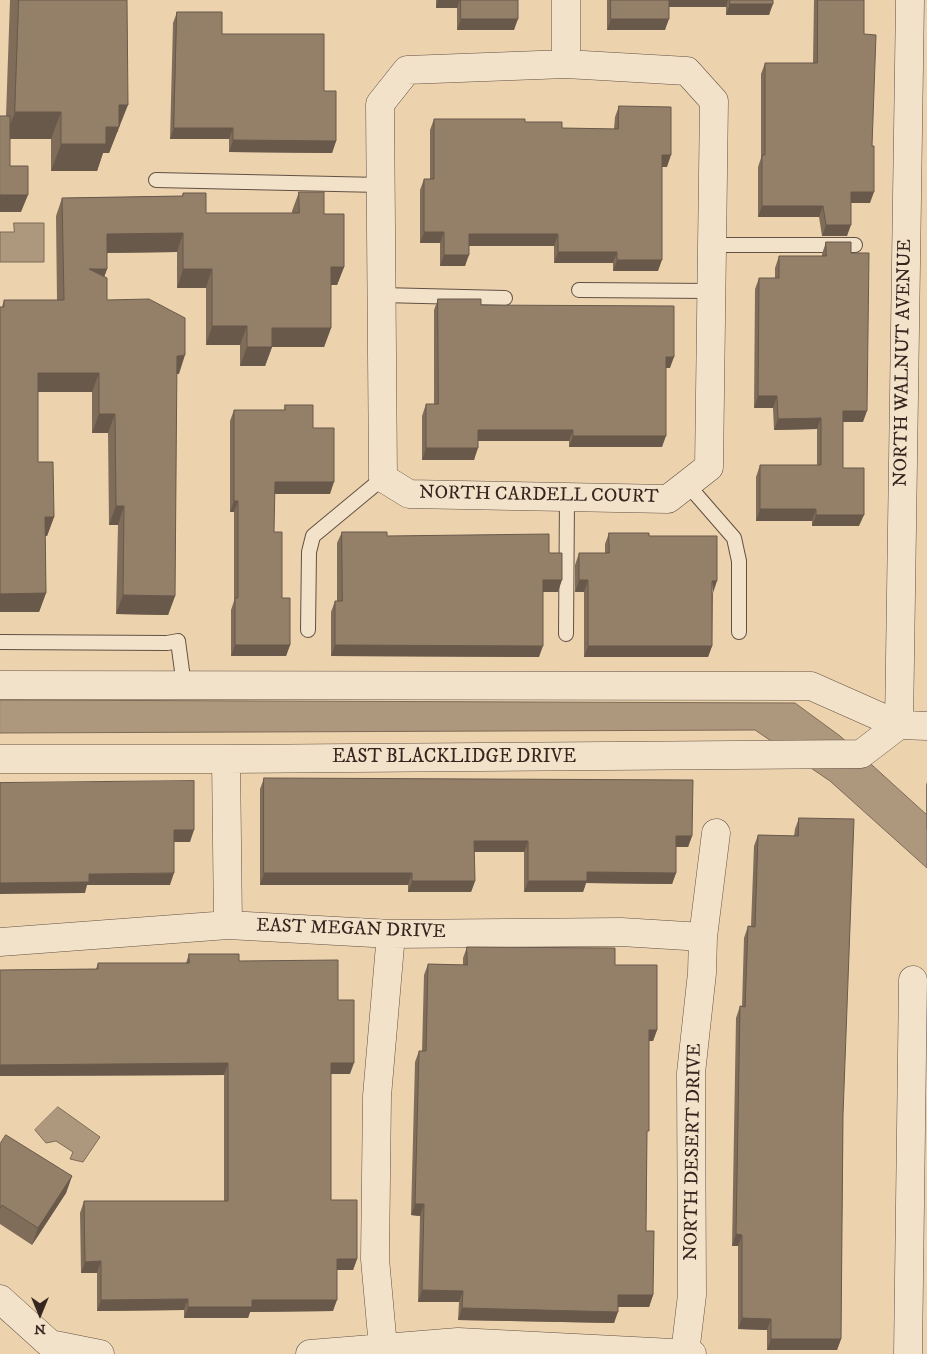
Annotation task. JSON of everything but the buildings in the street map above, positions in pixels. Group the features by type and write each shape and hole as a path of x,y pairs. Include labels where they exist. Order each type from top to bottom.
{"street":[{"path":"566,0 566,64"},
{"name":"NORTH WALNUT AVENUE","path":"899,725 910,0"},
{"name":"NORTH CARDELL COURT","path":"566,64 687,71 714,101 709,467 668,499 410,494 382,478 380,185 380,104 408,70 566,64"},
{"path":"0,686 811,686 899,725 927,726"},
{"name":"EAST BLACKLIDGE DRIVE","path":"0,759 861,754 899,725"},
{"path":"226,759 228,925"},
{"name":"NORTH DESERT DRIVE","path":"689,1353 692,1295 691,1073 702,973 703,937 716,832"},
{"name":"EAST MEGAN DRIVE","path":"0,942 228,925 391,934 621,932 703,937"},
{"path":"383,1347 375,1259 377,1096 391,934"},
{"path":"908,1354 920,1142 913,980"},
{"path":"0,1299 50,1344 100,1354"},
{"path":"310,1354 458,1342 689,1353"}],"lane":[{"path":"156,180 380,185"},
{"path":"712,245 855,245"},
{"path":"579,290 711,291"},
{"path":"381,295 505,298"},
{"path":"308,630 309,552 313,536 382,478"},
{"path":"687,484 734,538 739,561 739,632"},
{"path":"566,634 567,497"},
{"path":"0,642 167,643 178,641 184,686"}],"shaded area":[{"path":"14,223 44,223 44,262 0,262 0,232 14,232"},
{"path":"0,700 795,703 840,736 927,815 927,868 830,781 755,730 0,733"},
{"path":"58,1107 100,1137 83,1162 70,1159 73,1152 56,1141 46,1143 35,1130"}]}
